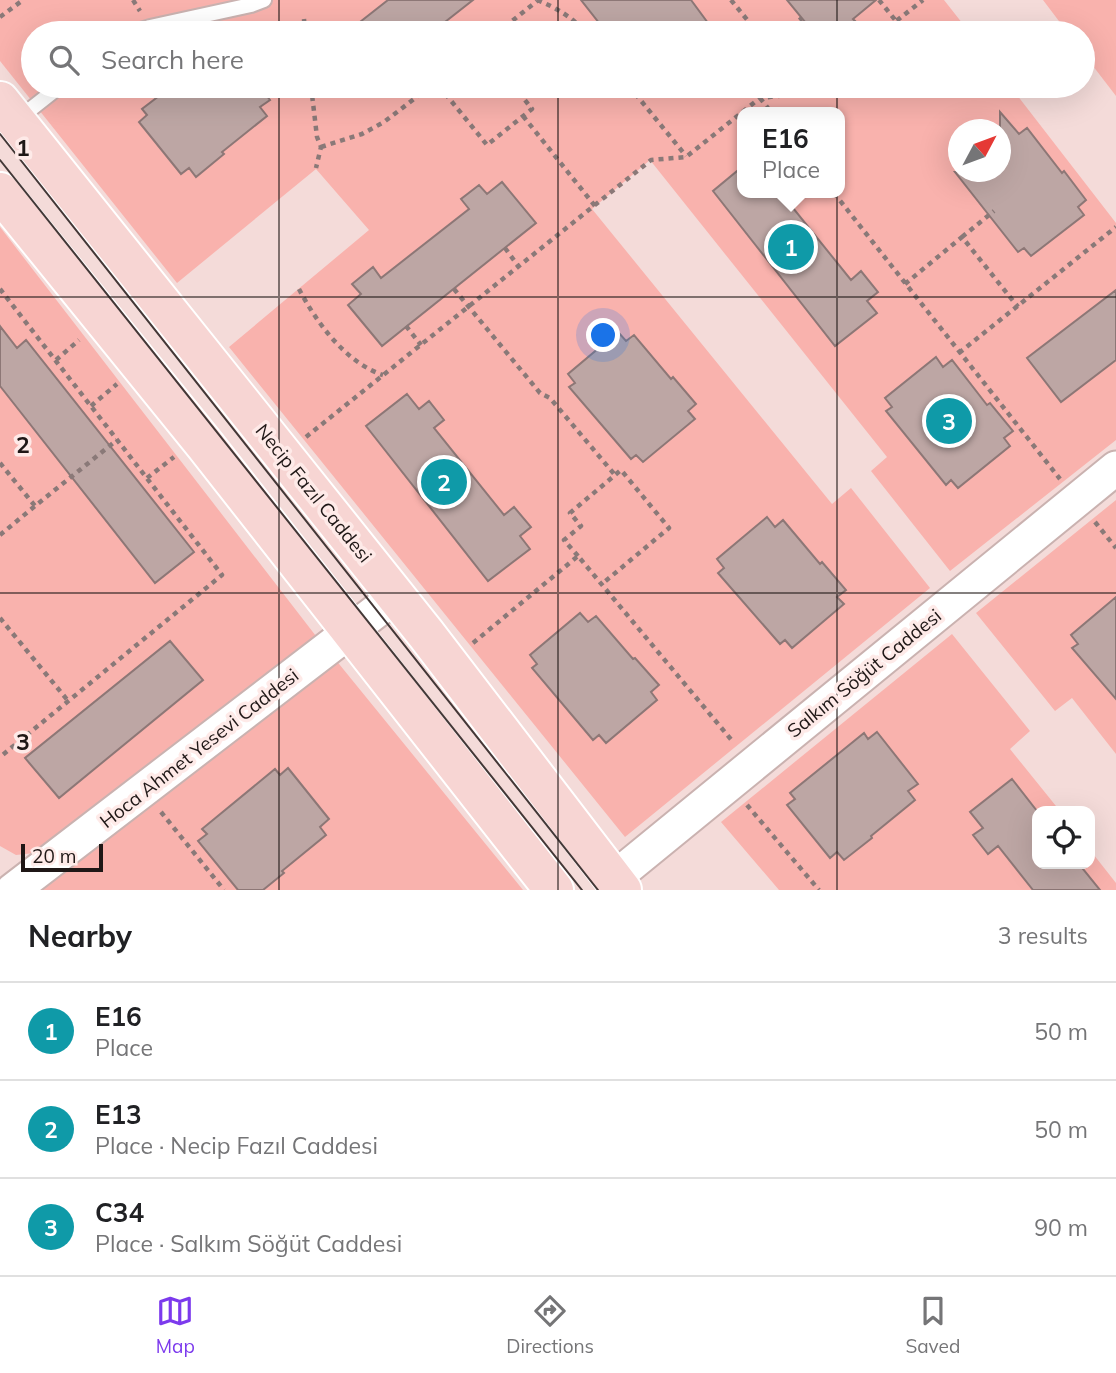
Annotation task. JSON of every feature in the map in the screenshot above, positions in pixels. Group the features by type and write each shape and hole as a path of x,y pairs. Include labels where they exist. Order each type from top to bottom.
{"main road":[{"name":"Necip Fazıl Caddesi","path":"8,111 396,596 617,884"},
{"path":"0,192 205,445 554,890"}],"street":[{"name":"Salkım Söğüt Caddesi","path":"617,884 1116,468"},
{"name":"Hoca Ahmet Yesevi Caddesi","path":"13,890 396,596"}],"lane":[{"path":"178,21 264,0"},
{"path":"8,111 35,98"}],"path":[{"path":"0,17 23,0"},
{"path":"512,21 537,0 557,8 575,21"},
{"path":"731,0 748,21"},
{"path":"879,0 895,21"},
{"path":"897,21 923,0"},
{"path":"798,21 802,18"},
{"path":"313,98 317,137 321,147 316,168"},
{"path":"321,147 362,134 384,122 415,98"},
{"path":"449,98 487,145 533,108 524,98"},
{"path":"639,98 687,157"},
{"path":"749,107 760,98 767,107"},
{"path":"523,116 595,206"},
{"path":"303,439 651,160 687,157 737,117"},
{"path":"838,198 1063,482"},
{"path":"905,284 994,211"},
{"path":"959,353 1116,227"},
{"path":"962,237 1018,307"},
{"path":"505,248 519,267"},
{"path":"0,289 222,575 0,757"},
{"path":"299,289 315,316 346,351 364,366 383,375"},
{"path":"453,289 540,393 550,398 615,475"},
{"path":"406,326 421,345"},
{"path":"55,360 85,336"},
{"path":"91,406 120,382"},
{"path":"0,535 117,440"},
{"path":"147,478 176,455"},
{"path":"0,463 35,506"},
{"path":"602,584 669,528 621,470 569,513 581,526 564,540 737,746"},
{"path":"1092,519 1116,548"},
{"path":"470,646 578,556"},
{"path":"0,618 69,702"},
{"path":"745,802 819,890"},
{"path":"153,803 224,890"}],"shaded area":[{"path":"0,0 944,0 961,21 21,21 21,87 0,61"},
{"path":"1043,0 1116,0 1116,96 1095,69 1095,21 1059,21"},
{"path":"30,98 1019,98 1116,223 1116,440 950,571 871,471 887,457 650,160 592,209 832,504 851,488 930,588 625,837 229,347 369,230 316,169 177,283"},
{"path":"0,227 319,640 44,852 16,855 0,846"},
{"path":"1116,500 1116,754 1072,698 1055,711 976,613"},
{"path":"952,634 1030,731 1010,749 1056,806 1032,806 1032,869 1095,869 1095,856 1116,883 1116,890 779,890 721,822"},
{"path":"335,659 523,890 42,890"}],"building":[{"path":"388,0 473,0 446,21 361,21"},
{"path":"581,0 691,0 707,21 598,21"},
{"path":"787,0 876,0 853,19 855,21 804,21"},
{"path":"156,98 270,100 260,107 267,116 196,177 189,168 181,174 139,122 147,115 142,109"},
{"path":"1011,125 1019,134 1027,128 1086,200 1078,207 1084,215 1031,256 1024,248 1018,252 963,182 1011,182"},
{"path":"737,171 737,198 785,198 851,280 861,271 878,292 867,301 877,313 835,346 713,191"},
{"path":"502,182 536,223 382,346 348,305 361,294 352,284 373,267 381,278 469,209 461,199 479,185 487,194"},
{"path":"1116,290 1116,360 1061,402 1027,358"},
{"path":"0,326 17,348 26,340 194,552 155,583 0,386"},
{"path":"618,332 626,341 634,335 696,404 688,411 695,419 643,462 636,455 631,459 569,387 575,383 568,374"},
{"path":"936,357 943,367 952,360 987,405 990,403 1013,431 1004,438 1010,446 958,488 951,480 946,485 886,411 892,407 885,398"},
{"path":"407,394 419,409 429,401 444,420 434,428 504,515 514,507 531,527 520,536 530,549 488,581 366,426"},
{"path":"767,517 775,527 783,520 846,590 837,597 844,604 792,648 785,640 780,644 718,573 724,568 717,559"},
{"path":"1116,597 1116,699 1072,648 1078,644 1071,635"},
{"path":"580,613 588,622 596,616 659,685 651,692 657,700 606,743 599,735 593,740 532,668 537,664 530,655"},
{"path":"170,641 203,680 59,798 25,758"},
{"path":"877,732 918,784 908,791 915,800 844,860 837,852 830,858 787,805 795,799 790,793 864,733 868,739"},
{"path":"288,768 329,819 320,827 326,835 263,890 238,890 198,841 207,834 202,829 275,769 280,775"},
{"path":"1012,779 1033,806 1032,869 1083,869 1100,890 1033,890 998,846 988,854 973,835 983,828 970,812"}],"tram line":[{"path":"0,134 598,890"},
{"path":"0,160 582,890"}],"place":[{"name":"E16","path":"791,247"},
{"name":"C34","path":"949,421"},
{"name":"E13","path":"444,482"}]}
